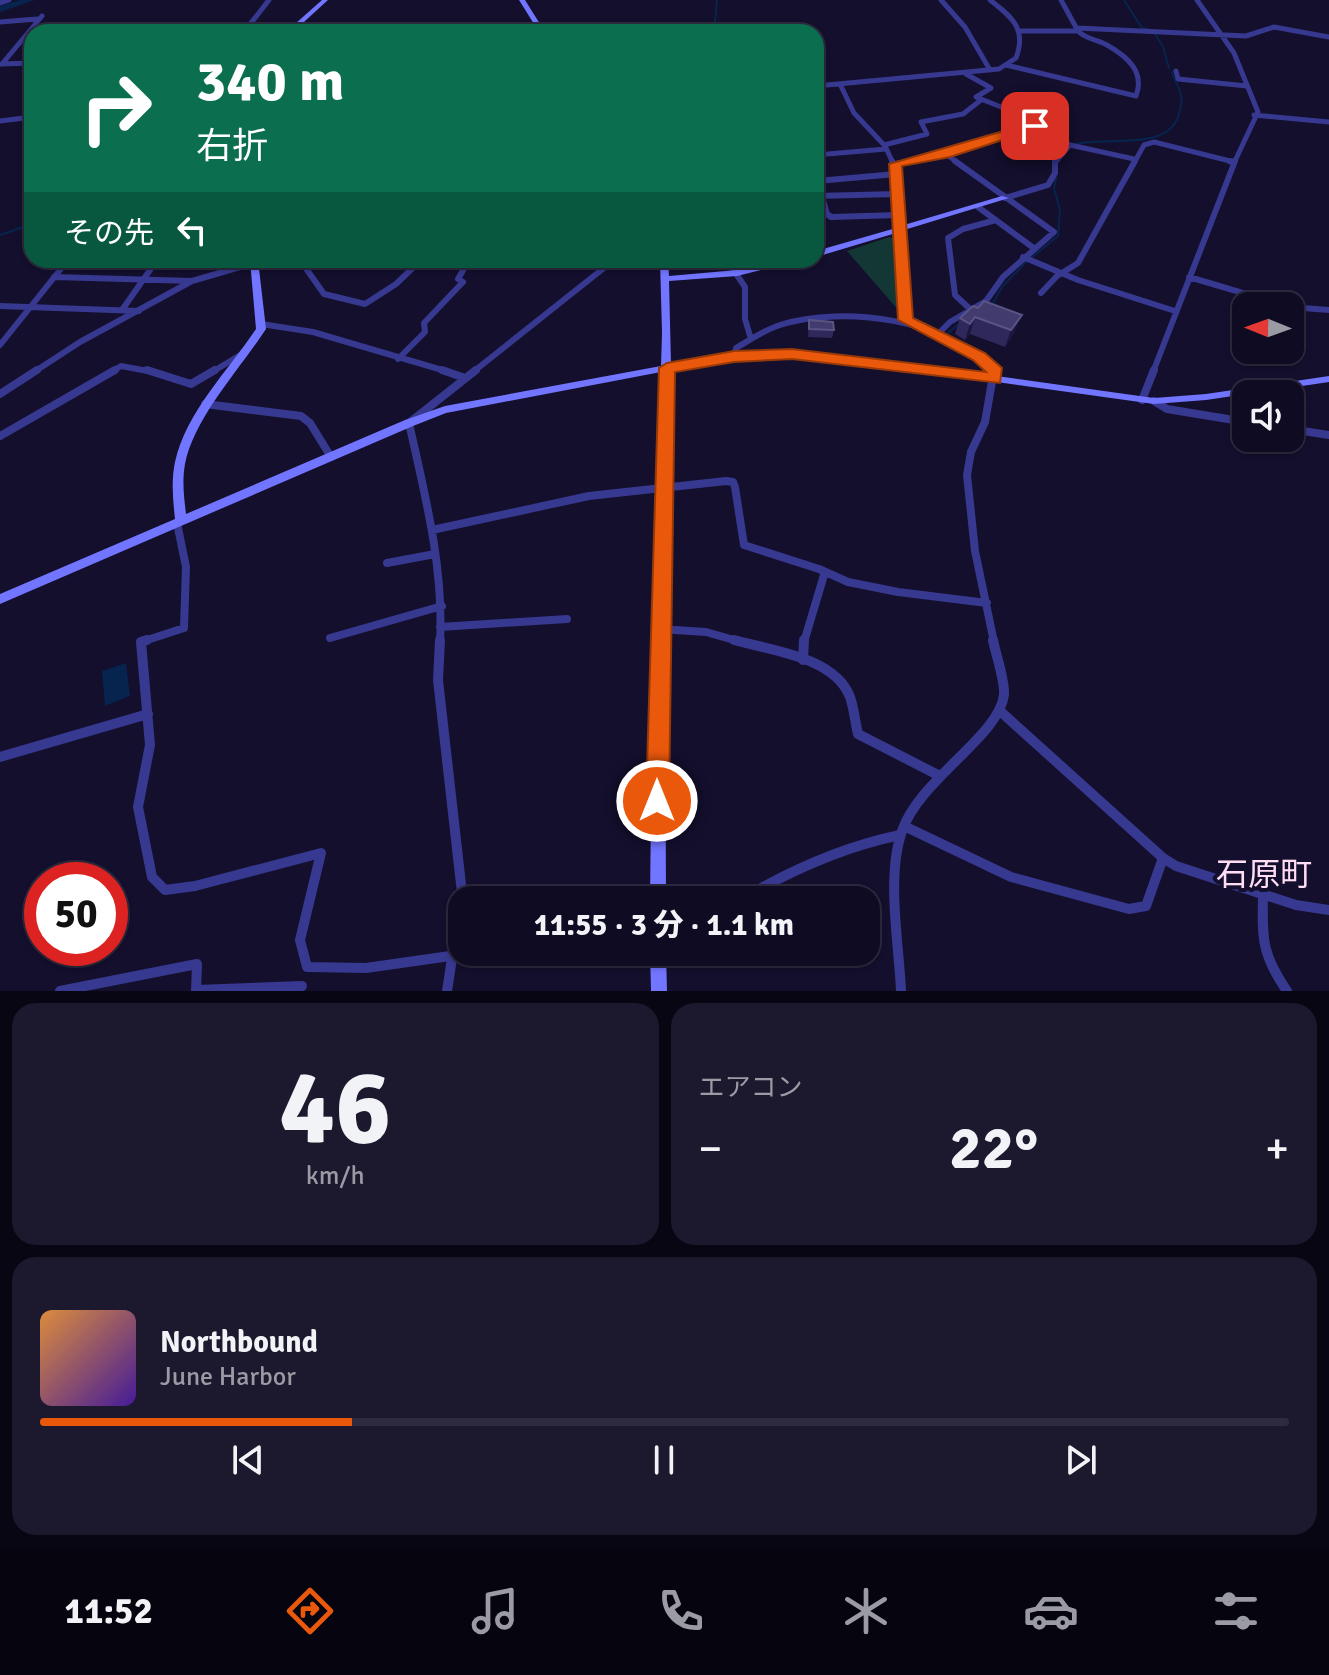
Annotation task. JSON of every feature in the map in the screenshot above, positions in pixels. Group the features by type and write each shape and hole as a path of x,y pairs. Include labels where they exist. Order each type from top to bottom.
{"street":[{"path":"0,3 9,0"},
{"path":"250,24 269,0"},
{"path":"298,24 325,0"},
{"path":"522,0 537,24"},
{"path":"941,0 965,27 990,70"},
{"path":"824,85 966,74 1006,65 1018,54 1020,24 990,0"},
{"path":"1006,65 1136,96 1141,82 1136,68 1106,44 1088,39 1078,29 1061,0"},
{"path":"1148,400 1175,311 1257,109 1224,35 1197,0"},
{"path":"0,22 40,17 34,24"},
{"path":"1021,31 1078,29 1246,36 1274,27 1329,37"},
{"path":"1,64 24,36"},
{"path":"1,64 24,63"},
{"path":"1176,71 1178,79 1247,86"},
{"path":"966,74 991,88 976,97 981,100 1011,111 1070,145 1134,159"},
{"path":"840,84 854,113 885,147 896,169 906,320"},
{"path":"824,154 885,147 927,134 921,122 963,114 981,100"},
{"path":"1254,115 1329,122"},
{"path":"0,121 24,118"},
{"path":"824,178 896,169 1035,126"},
{"path":"1041,293 1057,276 1078,263 1141,147 1154,142 1234,162"},
{"path":"824,252 1048,185 1055,173 1055,160 1070,145"},
{"path":"937,335 970,309 986,301 1023,257 1054,232 946,154"},
{"path":"824,196 897,194"},
{"path":"824,207 831,217 899,215"},
{"path":"978,207 1035,249"},
{"path":"970,309 955,295 948,238 963,229 996,220"},
{"path":"1023,257 1063,274 1175,311"},
{"path":"0,345 61,268"},
{"path":"122,310 152,268"},
{"path":"0,394 80,342 192,281 235,268"},
{"path":"258,268 261,324 246,351 189,429 177,485 186,567 184,628 141,642 150,745 138,807 152,877 165,890 195,886 321,853 322,870 301,934 300,956 307,967 366,968 448,956"},
{"path":"306,268 324,294 365,304 396,284 413,268"},
{"path":"398,359 425,332 424,323 463,282 458,279 464,268"},
{"path":"409,423 604,268"},
{"path":"658,886 659,629 667,368 665,268"},
{"path":"733,268 745,287 745,319 751,339"},
{"path":"666,279 737,273 757,268"},
{"path":"54,277 192,281"},
{"path":"1189,277 1240,292"},
{"path":"0,306 140,311"},
{"path":"1304,308 1329,310"},
{"path":"734,357 736,348 762,331 798,321 837,318 894,323 906,320 966,348 995,371 985,422 971,452 967,475 975,551 1004,686 1000,711 938,775 902,830 897,858 901,991"},
{"path":"261,324 341,339 398,359 445,369 465,378"},
{"path":"0,436 121,366 138,367 191,384 246,351"},
{"path":"0,599 445,410 667,368 734,357 801,355 1148,400 1194,398 1329,379"},
{"path":"1148,400 1167,409 1232,420"},
{"path":"205,404 301,416 310,423 331,457"},
{"path":"409,423 432,530 442,606 438,680 461,886"},
{"path":"1304,431 1329,435"},
{"path":"432,530 589,496 662,486 733,482 741,509 744,545 819,569 824,575 923,597 987,603"},
{"path":"387,563 435,554"},
{"path":"803,660 802,640 822,592 824,575"},
{"path":"330,638 442,606"},
{"path":"440,627 500,627 524,621 567,619"},
{"path":"659,629 706,632 803,660 829,671 845,686 854,707 858,734 938,775"},
{"path":"1000,711 1163,858 1176,866 1263,896 1329,910"},
{"path":"0,757 148,714"},
{"path":"766,886 810,862 902,830 1011,877 1129,909 1146,906 1163,858"},
{"path":"1263,896 1260,943 1266,962 1287,991"},
{"path":"60,991 197,964 196,990 302,986"},
{"path":"447,991 449,966"},
{"path":"659,966 659,991"}],"green space":[{"path":"889,237 895,239 900,312 847,251"}],"water":[{"path":"126,663 130,696 105,706 102,671"}],"building":[{"path":"984,301 1022,315 1011,330 975,317 970,324 960,318"},
{"path":"809,320 833,322 834,330 809,329"}],"waterway":[{"path":"0,9 30,0"},
{"path":"715,22 717,0"},
{"path":"1124,0 1142,28 1148,29"},
{"path":"1154,32 1163,47 1169,68"},
{"path":"1076,144 1135,140 1163,134 1173,126 1182,103 1172,72"},
{"path":"1031,258 1058,236 1060,210 1054,188 1057,173"},
{"path":"0,235 24,227"},
{"path":"992,305 1002,287 1027,261"},
{"path":"947,334 962,321"}],"district":[{"name":"石原町","path":"1264,874"}],"route":[{"path":"657,801 667,368 734,357 792,354 995,379 994,368 979,356 906,320 895,164 946,154 1035,126"}]}
